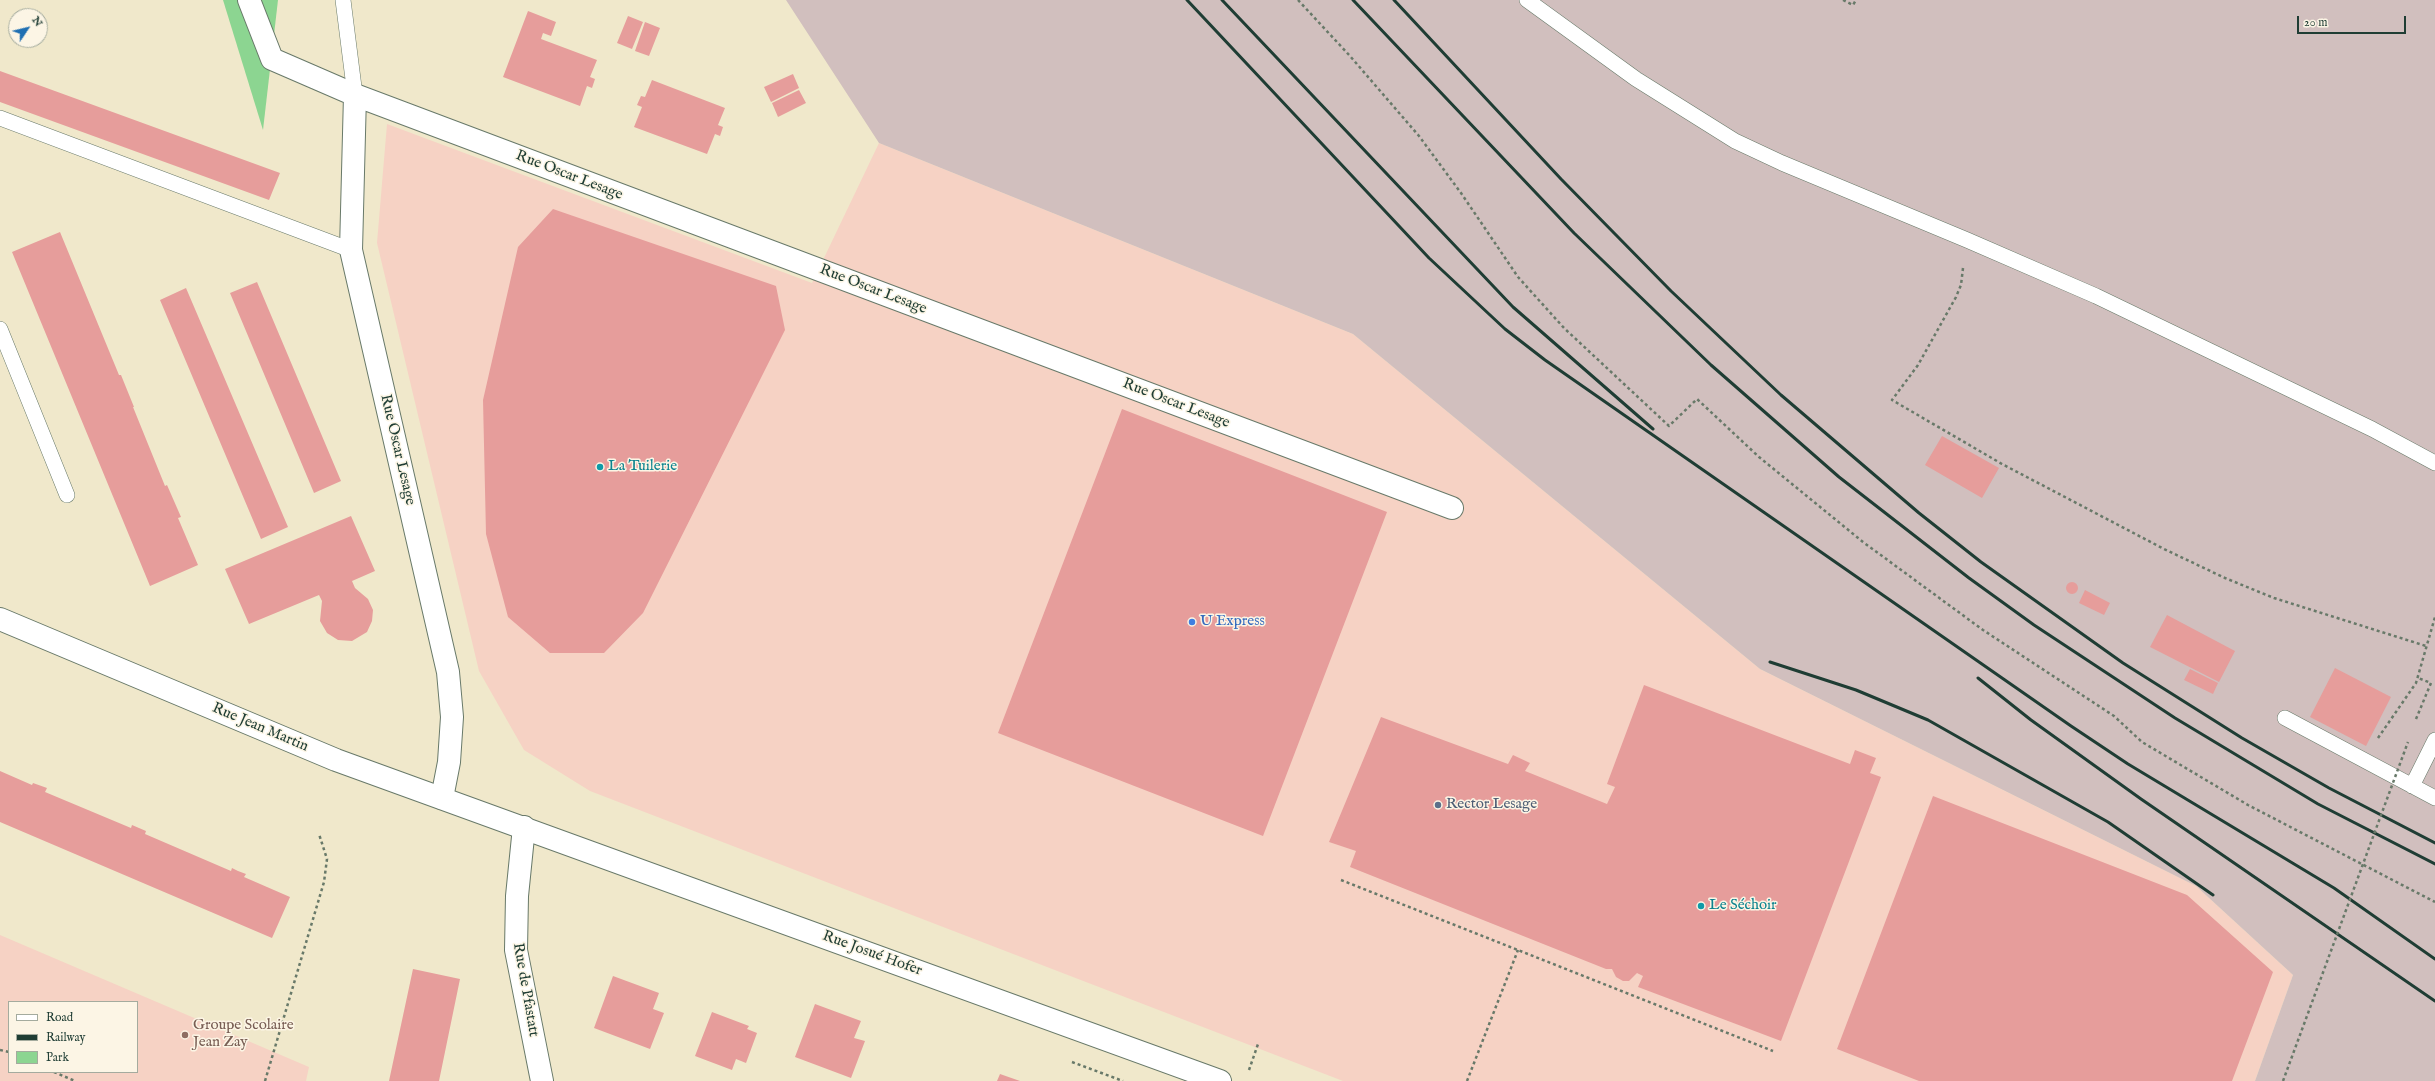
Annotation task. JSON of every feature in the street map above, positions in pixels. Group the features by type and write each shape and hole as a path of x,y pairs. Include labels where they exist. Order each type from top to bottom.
{"street":[{"path":"249,0 272,59 356,96"},
{"name":"Rue Oscar Lesage","path":"442,798 449,762 452,717 448,672 352,250 356,96 1452,508"},
{"name":"Rue Jean Martin","path":"0,618 336,760 524,827"},
{"name":"Rue de Pfastatt","path":"524,827 517,896 516,950 542,1081"},
{"name":"Rue Josué Hofer","path":"524,827 1220,1081"}],"lane":[{"path":"343,0 356,96"},
{"path":"1527,0 1636,79 1735,141 1788,166 1967,240 2096,296 2372,430 2435,463"},
{"path":"0,118 352,250"},
{"path":"0,329 67,495"},
{"path":"2285,718 2435,798"},
{"path":"2412,786 2435,740"}],"path":[{"path":"1298,0 1350,56 1419,136 1461,193 1518,277 1564,328 1669,426 1697,399 1758,457 1863,542 1983,630 2114,716 2142,742 2248,805 2435,902"},
{"path":"1843,0 1853,5 1856,0"},
{"path":"1967,240 1961,285 1956,297 1918,366 1892,400 2002,464 2164,549 2226,578 2274,598 2426,646"},
{"path":"2363,760 2418,678 2435,617"},
{"path":"2416,721 2431,683 2418,678"},
{"path":"2283,1081 2410,735"},
{"path":"265,1081 324,882 327,859 319,834"},
{"path":"1341,880 1773,1051"},
{"path":"1467,1081 1518,950"},
{"path":"1247,1074 1258,1044"},
{"path":"56,1073 75,1081"}],"shaded area":[{"path":"786,0 2435,0 2435,1081 2255,1081 2293,975 2196,886 1760,669 1353,334 879,143"},
{"name":"La Tuilerie","path":"387,124 812,283 879,143 1353,334 1760,669 2196,886 2293,975 2255,1081 1343,1081 590,791 524,750 479,671 377,243"},
{"name":"Groupe Scolaire Jean Zay","path":"0,935 309,1067 306,1081 0,1081"}],"green space":[{"path":"223,0 278,0 263,130"}],"building":[{"path":"528,11 556,22 551,36 543,33 541,39 597,60 590,77 595,79 592,88 587,86 580,106 503,77"},
{"path":"628,16 643,22 632,49 617,43"},
{"path":"645,22 660,28 649,56 635,51"},
{"path":"0,71 280,173 269,200 0,102"},
{"path":"793,74 799,88 771,102 764,87"},
{"path":"652,80 725,108 718,125 723,127 720,136 715,134 707,154 634,127 642,107 637,105 641,96 645,97"},
{"path":"799,90 806,103 778,117 772,103"},
{"name":"La Tuilerie","path":"553,209 776,286 785,330 643,613 604,653 550,653 508,617 486,534 483,400 518,247"},
{"path":"60,232 119,375 121,375 165,486 167,485 181,517 178,518 198,565 150,586 12,252"},
{"path":"257,282 341,481 314,493 230,293"},
{"path":"186,288 288,527 261,539 160,300"},
{"name":"U Express","path":"1122,409 1387,512 1263,836 998,733"},
{"path":"1942,436 1999,468 1982,498 1925,465"},
{"path":"351,516 375,571 352,581 355,588 368,599 373,610 372,621 367,632 352,641 338,640 327,633 320,621 322,601 319,595 249,624 225,569"},
{"path":"2070,582 2074,582 2078,588 2074,594 2070,594 2066,590 2066,586"},
{"path":"2085,590 2110,603 2104,615 2079,603"},
{"path":"2167,615 2235,651 2219,682 2150,647"},
{"path":"2335,668 2391,697 2366,746 2310,717"},
{"path":"2190,669 2218,683 2213,694 2184,680"},
{"path":"1644,685 1850,764 1855,750 1876,758 1870,773 1881,777 1781,1041 1638,987 1643,976 1637,973 1629,981 1623,981 1616,977 1612,969 1606,969 1350,867 1356,851 1329,842 1381,717 1508,764 1513,755 1530,763 1525,771 1607,804 1615,787 1607,784"},
{"path":"0,771 32,785 33,783 47,788 45,792 131,828 132,825 146,831 145,834 231,871 232,868 246,874 244,877 290,897 272,938 0,822"},
{"path":"1933,796 2187,895 2273,972 2232,1081 1919,1081 1837,1049"},
{"path":"413,969 460,979 439,1081 389,1081"},
{"path":"613,976 659,993 653,1009 664,1013 650,1049 594,1028"},
{"path":"815,1004 861,1021 854,1038 865,1041 851,1078 795,1057"},
{"path":"712,1012 749,1026 747,1029 757,1033 746,1063 736,1059 732,1070 695,1056"},
{"path":"1000,1074 1020,1081 997,1081"}],"railway":[{"path":"1187,0 1429,258 1505,329 1545,360 2071,726 2128,764 2334,888 2435,959"},
{"path":"1222,0 1513,307 1653,429"},
{"path":"1353,0 1574,233 1711,365 1839,477 1969,578 2034,625 2175,718 2318,804 2435,864"},
{"path":"1394,0 1561,179 1671,291 1781,395 1919,513 1981,562 2123,663 2242,738 2329,788 2435,843"},
{"path":"1770,662 1856,690 1928,720 2108,822 2213,895"},
{"path":"1978,678 2031,720 2141,799 2435,1001"}],"place":[{"name":"La Tuilerie","path":"600,467"},
{"name":"U Express","path":"1192,622"},
{"name":"Rector Lesage","path":"1438,805"},
{"name":"Le Séchoir","path":"1701,906"},
{"name":"Groupe Scolaire Jean Zay","path":"185,1035"}]}
